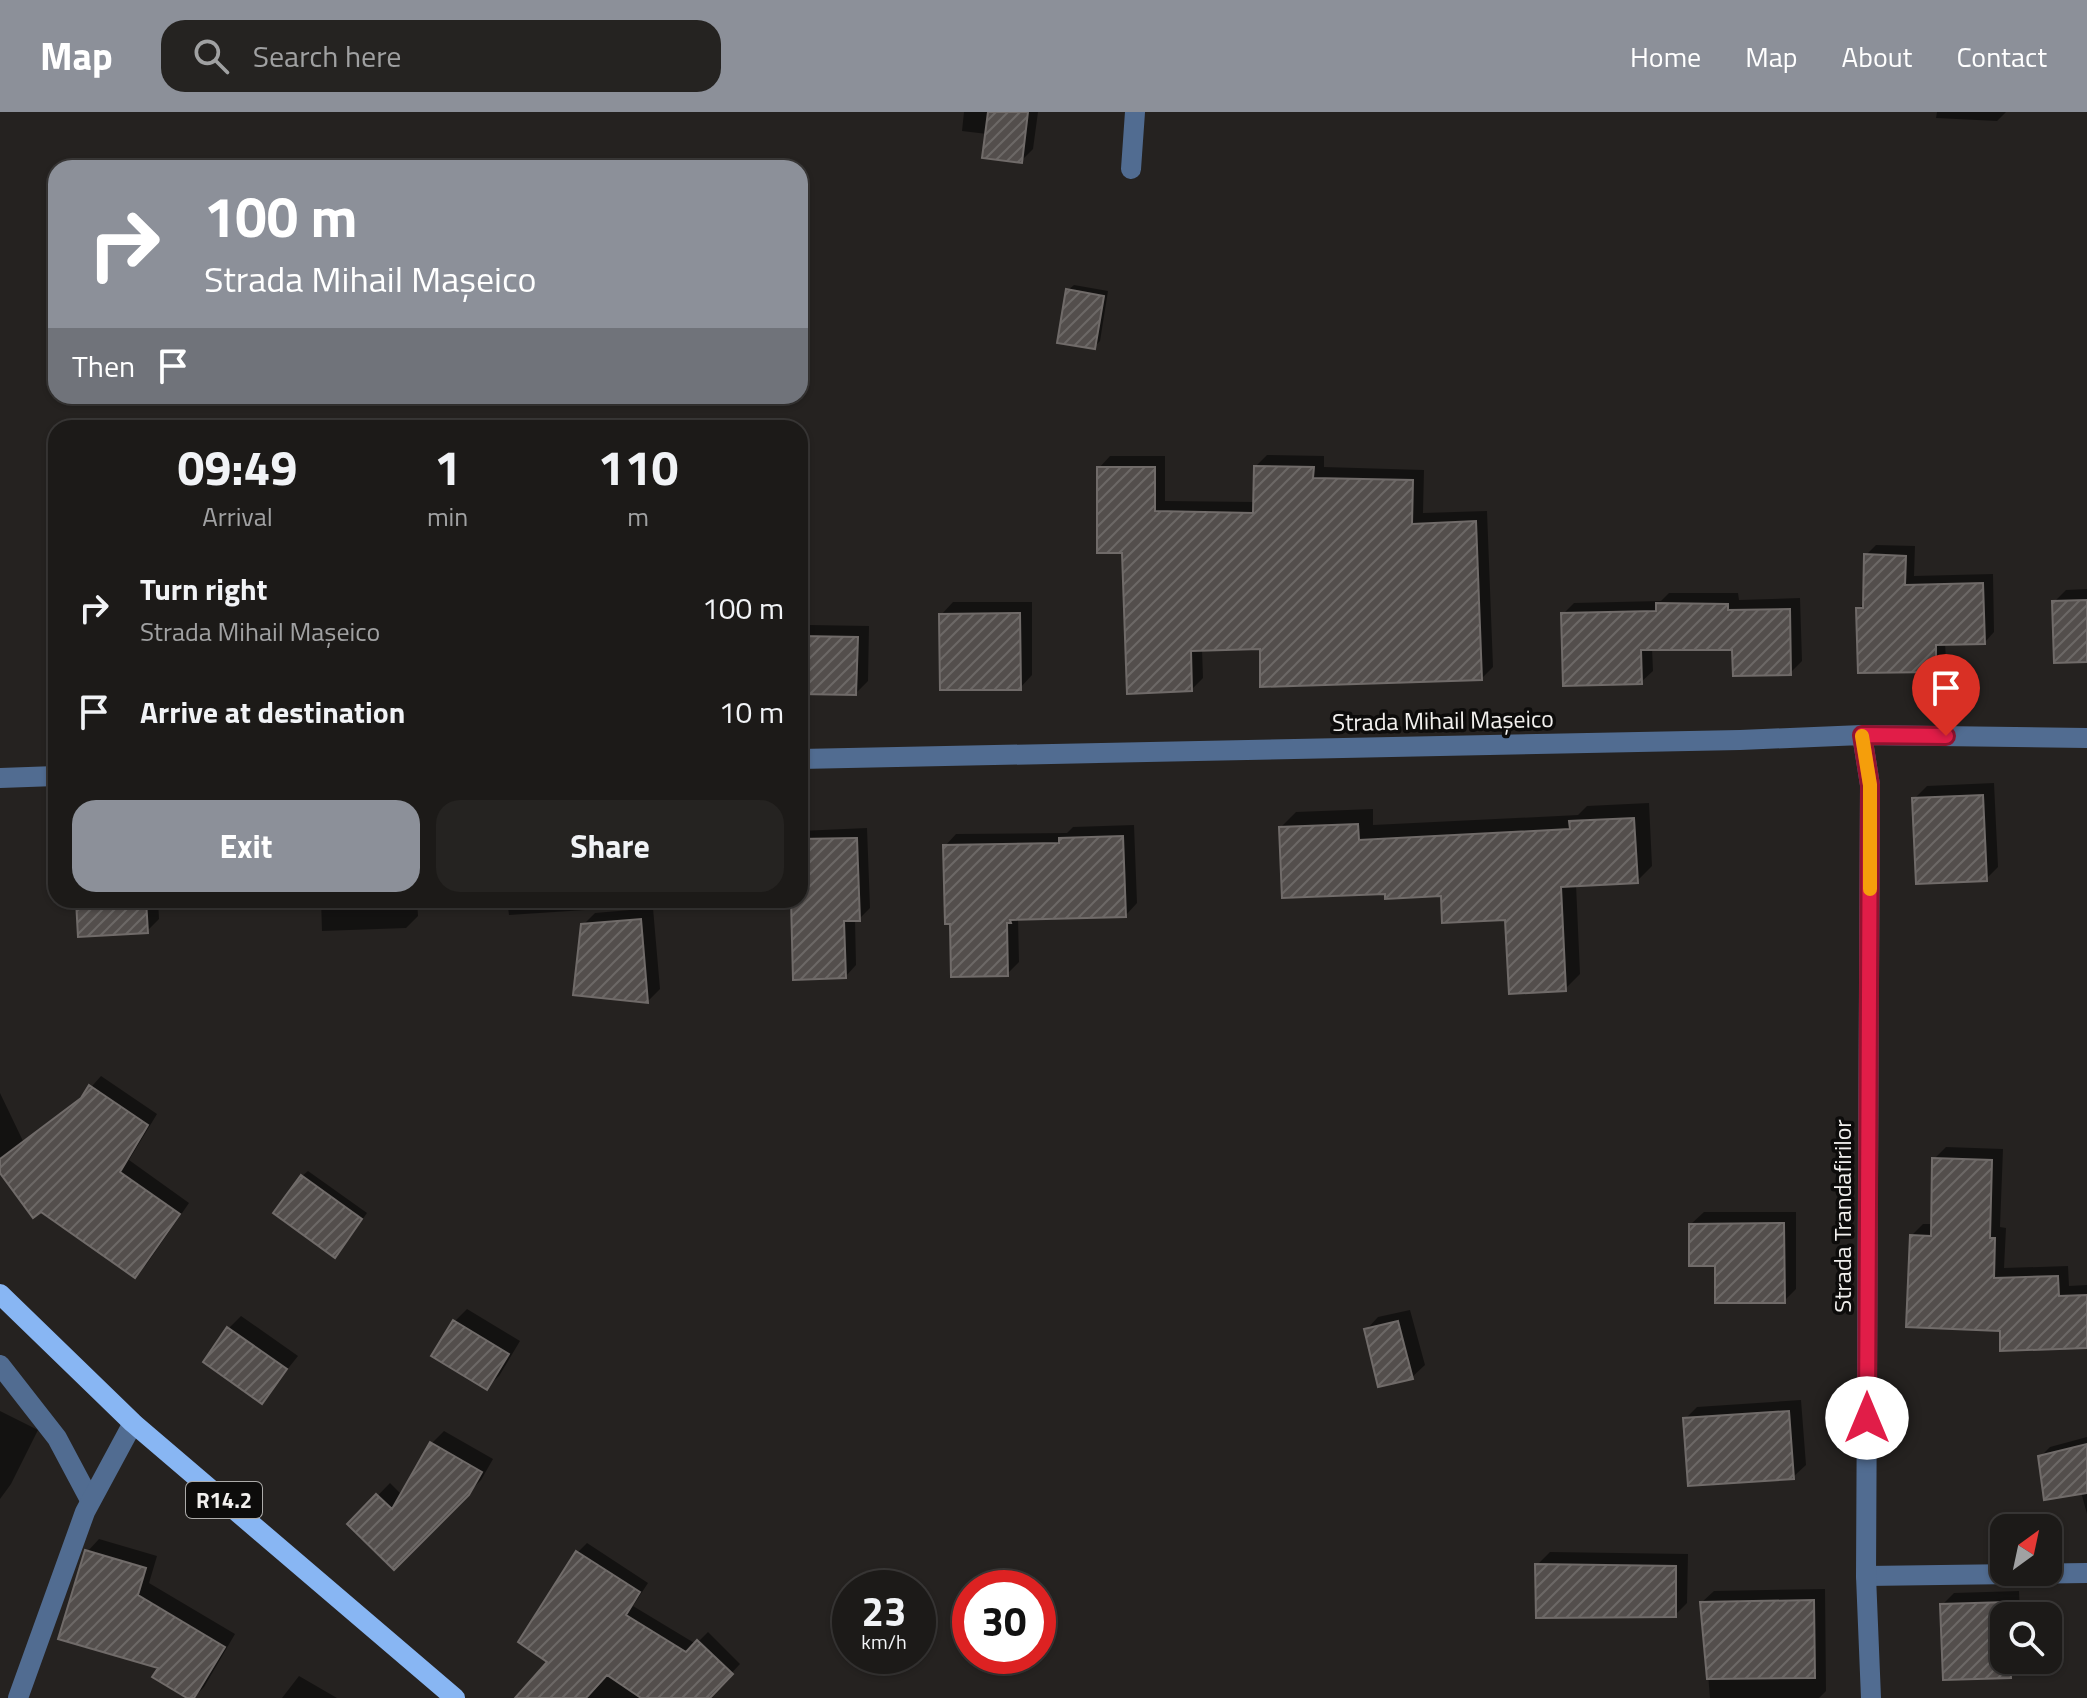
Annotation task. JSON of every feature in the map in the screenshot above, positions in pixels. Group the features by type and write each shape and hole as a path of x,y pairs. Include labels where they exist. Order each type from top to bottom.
{"main road":[{"name":"R14.2","path":"0,1294 133,1423 455,1698"}],"street":[{"path":"1131,169 1135,112"},
{"name":"Strada Mihail Mașeico","path":"808,759 1724,741 1862,735 2087,738"},
{"name":"Strada Trandafirilor","path":"1862,735 1870,785 1866,1576 1871,1698"},
{"path":"0,778 48,776"},
{"path":"0,1365 57,1438 90,1500"},
{"path":"18,1698 90,1500 133,1423"},
{"path":"1866,1576 2087,1573"}],"building":[{"path":"988,112 1028,112 1022,163 982,158"},
{"path":"1066,289 1104,296 1095,349 1057,343"},
{"path":"1254,466 1314,467 1313,478 1413,480 1412,524 1476,521 1482,680 1260,687 1260,649 1191,651 1192,691 1127,694 1122,553 1097,553 1097,467 1155,467 1155,511 1253,513"},
{"path":"1864,554 1906,556 1905,585 1983,583 1985,644 1936,645 1936,672 1858,673 1856,608 1863,608"},
{"path":"2087,600 2087,662 2054,663 2052,601"},
{"path":"1656,603 1728,604 1728,610 1790,609 1791,675 1733,676 1732,650 1641,650 1642,684 1563,686 1561,613 1656,611"},
{"path":"1020,613 1021,690 940,690 939,614"},
{"path":"808,636 858,637 856,695 808,694"},
{"path":"1983,795 1987,881 1916,884 1912,798"},
{"path":"1634,818 1638,883 1561,887 1566,991 1509,994 1505,920 1442,923 1441,896 1385,899 1385,894 1282,898 1279,827 1358,824 1359,840 1570,829 1569,821"},
{"path":"1123,836 1126,917 1010,920 1011,923 1007,923 1008,976 951,977 950,924 945,924 943,845 1059,843 1059,838"},
{"path":"857,838 860,921 844,921 846,978 793,980 791,908 808,908 808,839"},
{"path":"76,908 146,908 148,933 78,937"},
{"path":"641,919 648,1003 573,995 581,924"},
{"path":"89,1085 148,1125 120,1172 180,1214 135,1278 41,1212 33,1218 0,1173 0,1159 81,1098"},
{"path":"1932,1158 1992,1160 1990,1238 1995,1238 1994,1278 2058,1276 2059,1296 2087,1295 2087,1348 2000,1351 2000,1331 1906,1327 1910,1235 1931,1236"},
{"path":"301,1175 362,1219 335,1258 273,1213"},
{"path":"1784,1223 1785,1303 1715,1303 1715,1266 1689,1266 1689,1224"},
{"path":"453,1320 509,1354 487,1390 431,1356"},
{"path":"1398,1321 1413,1379 1378,1387 1364,1329"},
{"path":"227,1327 287,1369 262,1404 203,1362"},
{"path":"1789,1411 1794,1479 1688,1486 1683,1418"},
{"path":"430,1442 482,1472 469,1495 394,1570 347,1524 376,1494 392,1509"},
{"path":"2087,1444 2087,1493 2044,1500 2038,1456"},
{"path":"85,1550 146,1568 138,1595 225,1647 194,1698 187,1698 152,1677 158,1668 58,1639"},
{"path":"576,1551 640,1592 626,1615 686,1652 697,1640 733,1674 710,1698 641,1698 607,1675 586,1698 515,1698 547,1662 518,1642"},
{"path":"1535,1564 1676,1566 1676,1617 1536,1618"},
{"path":"1814,1600 1815,1678 1707,1679 1700,1602"},
{"path":"1990,1603 1990,1674 2011,1674 2011,1678 1943,1680 1940,1604"}],"slow traffic":[{"path":"1862,736 1870,785 1870,889"}],"route":[{"path":"1867,1418 1870,785 1862,735 1946,736"}]}
